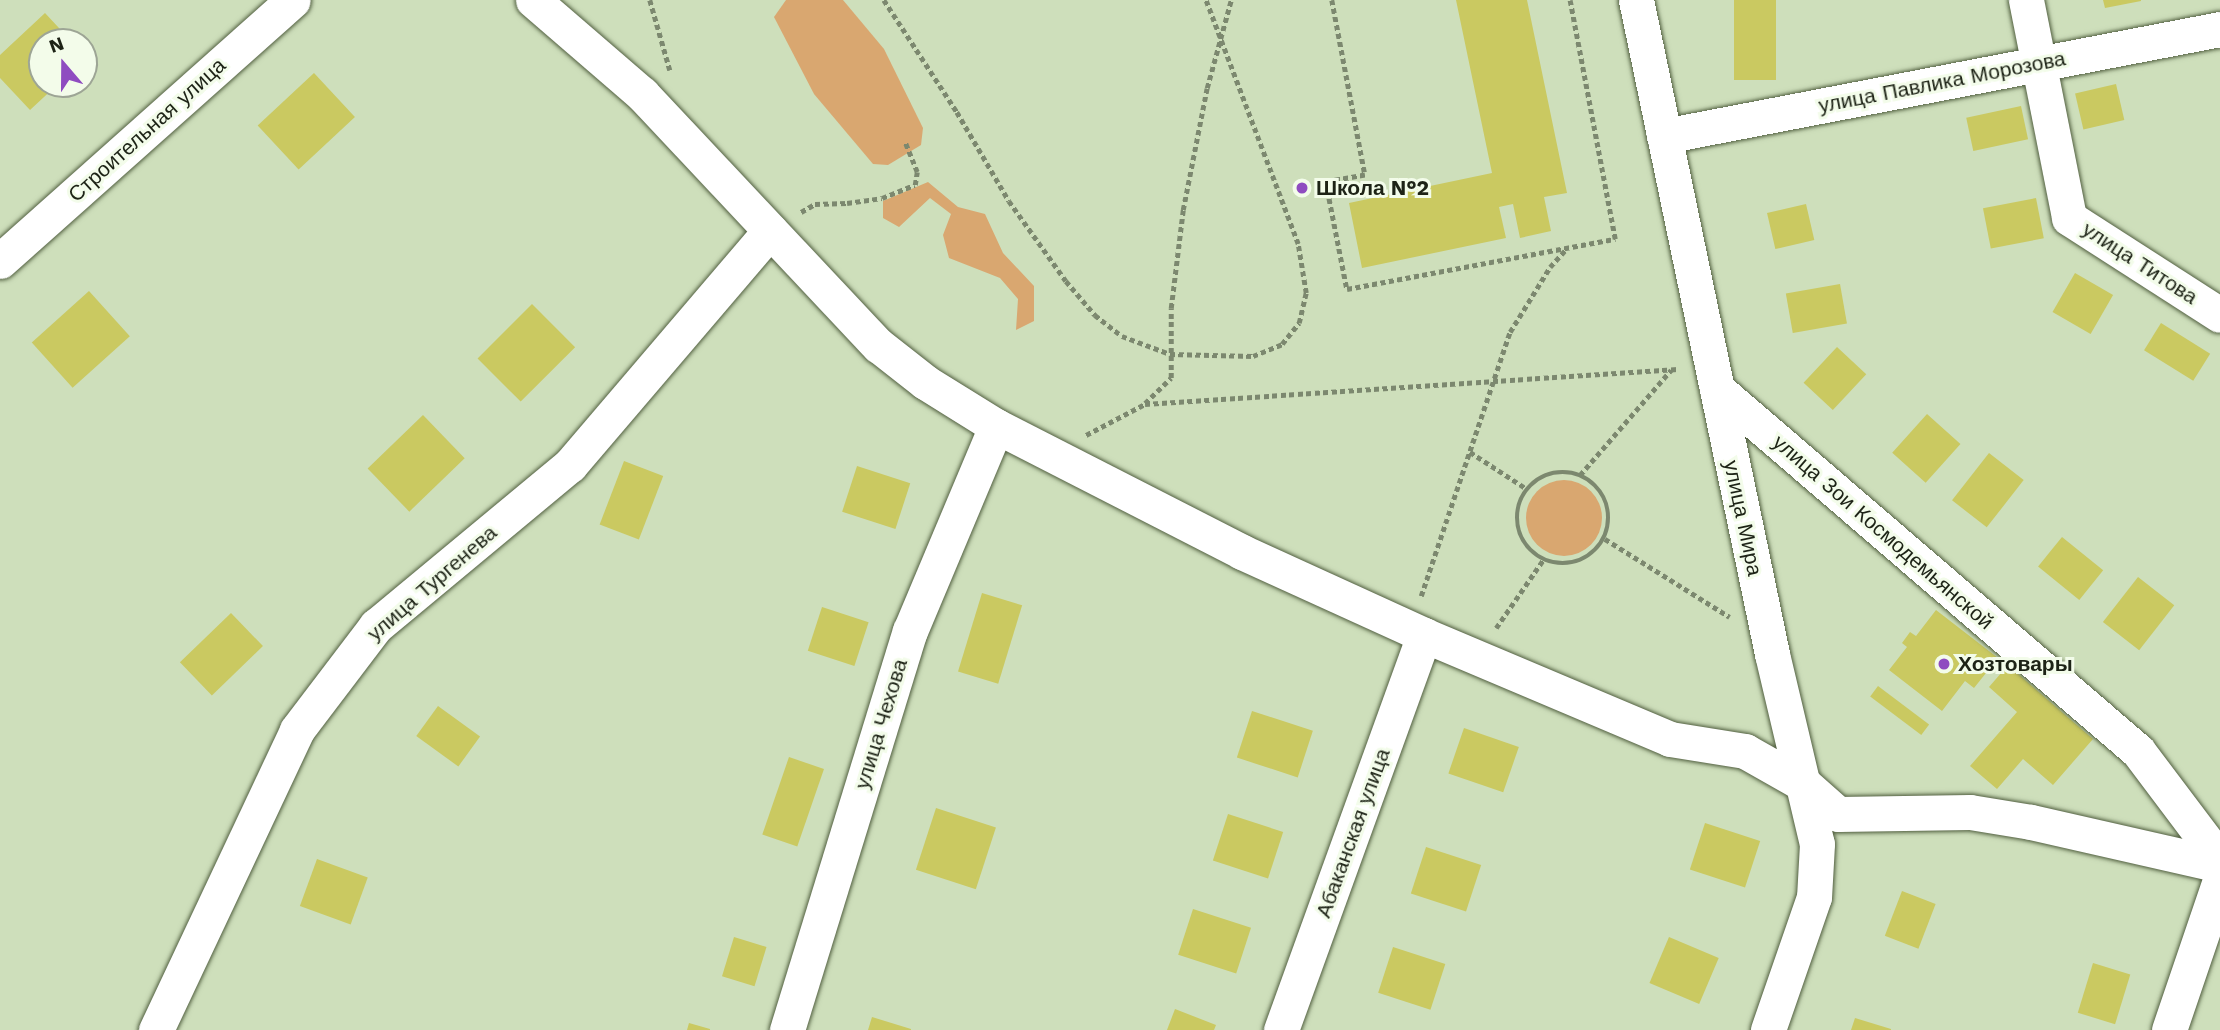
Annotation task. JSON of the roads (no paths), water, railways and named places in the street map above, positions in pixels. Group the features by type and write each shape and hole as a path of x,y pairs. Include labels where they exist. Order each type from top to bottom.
{"street":[{"name":"Строительная улица","path":"0,261 293,0"},
{"path":"533,0 642,94 878,345 925,382 996,426 1242,552 1424,635 1671,738 1745,751 1805,785 1838,814 1970,812 2031,822 2220,863"},
{"name":"улица Мира","path":"1636,0 1772,654 1817,844 1814,897 1768,1030"},
{"name":"улица Титова","path":"2026,0 2069,218 2220,315"},
{"name":"улица Павлика Морозова","path":"1664,136 2220,29"},
{"name":"улица Тургенева","path":"156,1030 297,730 376,626 570,465 770,231"},
{"name":"улица Зои Космодемьянской","path":"1717,388 2138,751 2220,863"},
{"name":"улица Чехова","path":"788,1030 910,631 996,426"},
{"name":"Абаканская улица","path":"1281,1030 1424,635"},
{"path":"2169,1030 2220,880"}],"place":[{"name":"Школа N°2","path":"1302,188"},
{"name":"Хозтовары","path":"1944,664"}]}
